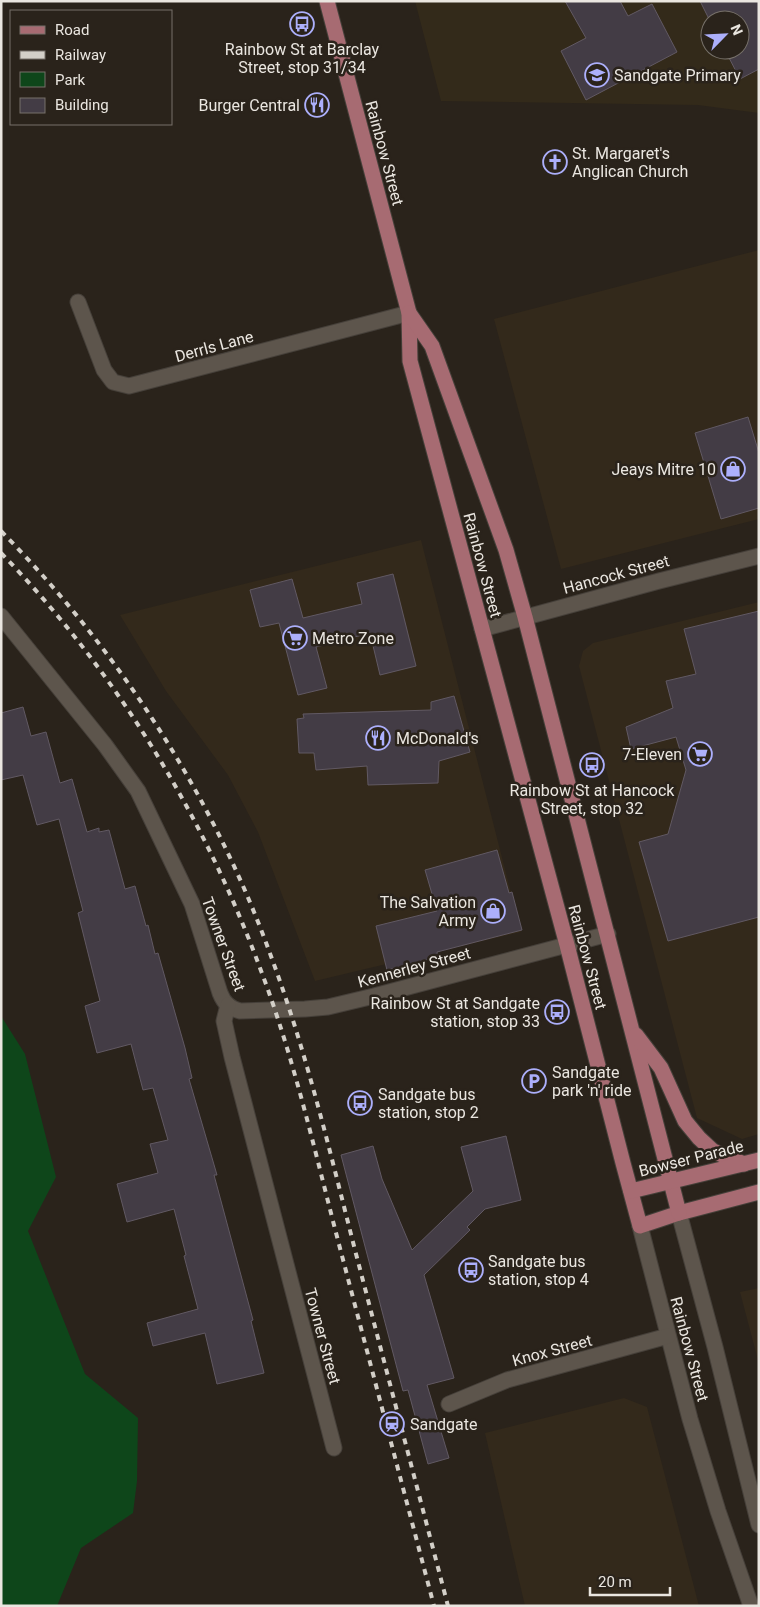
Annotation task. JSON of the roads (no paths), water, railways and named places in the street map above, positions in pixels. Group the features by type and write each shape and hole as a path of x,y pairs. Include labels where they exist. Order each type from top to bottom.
{"main road":[{"name":"Rainbow Street","path":"327,1 409,313 410,361 640,1226"},
{"name":"Rainbow Street","path":"409,313 432,346 506,550 608,934 630,1028 679,1213"},
{"path":"630,1028 661,1068 685,1121 699,1138 713,1151 744,1164"},
{"name":"Bowser Parade","path":"631,1191 759,1160"},
{"path":"640,1226 679,1213 759,1192"}],"street":[{"name":"Derrls Lane","path":"78,302 104,370 113,382 128,386 409,313"},
{"name":"Hancock Street","path":"482,629 759,556"},
{"name":"Towner Street","path":"1,616 105,745 138,791 192,904 220,993 228,1005 224,1021 232,1057 334,1448"},
{"name":"Kennerley Street","path":"228,1005 240,1011 305,1009 328,1006 608,934"},
{"name":"Rainbow Street","path":"679,1213 715,1347 759,1525"},
{"name":"Rainbow Street","path":"640,1226 668,1336 716,1502 751,1606"},
{"name":"Knox Street","path":"448,1404 507,1380 668,1336"}],"railway":[{"path":"1,531 86,626 160,730 193,785 249,900 285,995 307,1067 448,1606"},
{"path":"1,553 43,598 118,695 152,747 183,800 212,855 237,911 273,1003 294,1073 434,1606"}],"place":[{"name":"Rainbow St at Barclay Street, stop 31/34","path":"302,24"},
{"name":"Sandgate Primary","path":"597,75"},
{"name":"Burger Central","path":"317,105"},
{"name":"St. Margaret's Anglican Church","path":"555,162"},
{"name":"Jeays Mitre 10","path":"733,469"},
{"name":"Metro Zone","path":"295,638"},
{"name":"McDonald's","path":"378,738"},
{"name":"7-Eleven","path":"700,754"},
{"name":"Rainbow St at Hancock Street, stop 32","path":"592,765"},
{"name":"The Salvation Army","path":"493,911"},
{"name":"Rainbow St at Sandgate station, stop 33","path":"557,1012"},
{"name":"Sandgate park 'n' ride","path":"534,1081"},
{"name":"Sandgate bus station, stop 2","path":"360,1103"},
{"name":"Sandgate bus station, stop 4","path":"471,1270"},
{"name":"Sandgate","path":"392,1424"}]}
